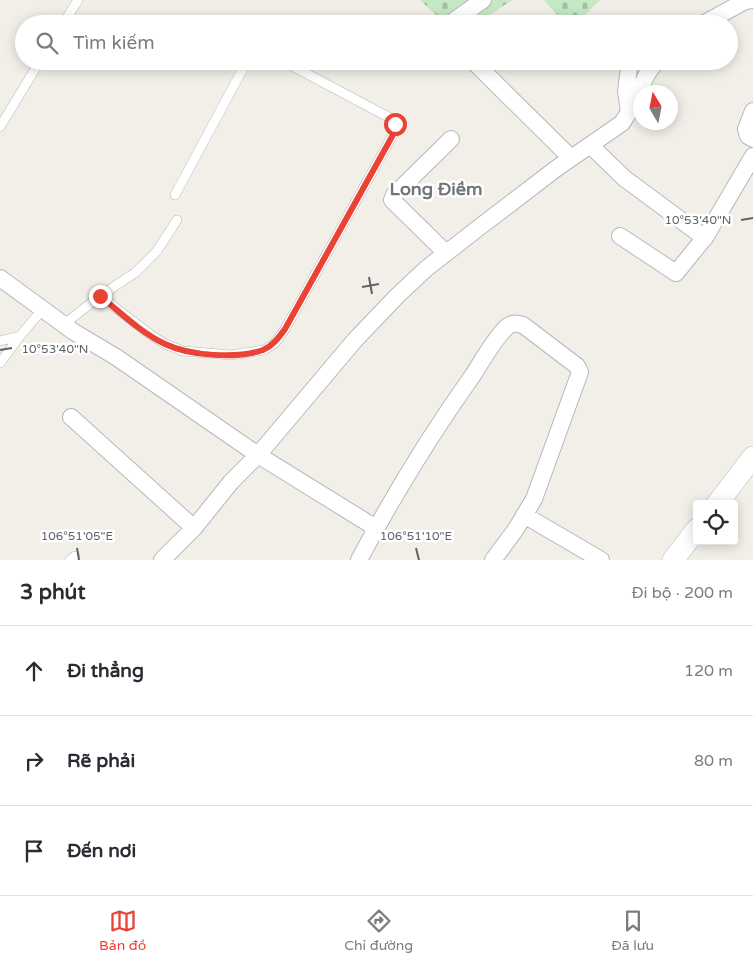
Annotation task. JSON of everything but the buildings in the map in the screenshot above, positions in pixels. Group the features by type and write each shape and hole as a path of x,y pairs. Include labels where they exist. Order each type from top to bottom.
{"street":[{"path":"462,15 482,0"},
{"path":"719,15 744,1 752,0"},
{"path":"482,70 571,158"},
{"path":"629,70 626,92 629,112"},
{"path":"162,560 194,528 231,482 258,455 355,340 398,295 446,253 571,158 622,123 633,106 650,70"},
{"path":"753,111 746,129 748,136 753,139"},
{"path":"446,253 392,200 394,195 451,139"},
{"path":"590,145 624,178 705,238"},
{"path":"620,236 676,273 705,238 753,156"},
{"path":"0,278 63,325 116,357 258,455 376,528"},
{"path":"359,560 376,528 450,408 498,338 509,325 514,323 532,331 577,366 580,372 534,499 493,560"},
{"path":"71,417 194,528"},
{"path":"720,500 753,457"},
{"path":"524,515 600,560"},
{"path":"673,560 693,534"}],"lane":[{"path":"69,15 78,0"},
{"path":"0,127 35,70"},
{"path":"175,195 243,70"},
{"path":"100,296 150,336 183,351 231,356 264,350 275,342 294,313 395,128 392,119 300,70"},
{"path":"63,325 100,296 136,272 157,251 177,220"},
{"path":"0,363 42,310"},
{"path":"0,341 20,336"}],"green space":[{"path":"420,0 512,0 490,15 436,15"},
{"path":"544,0 600,0 584,15 557,15"}],"district":[{"name":"Long Điềm","path":"436,189"}],"route":[{"path":"100,296 150,336 183,351 231,356 264,350 275,342 285,329 394,133 395,124"}]}
